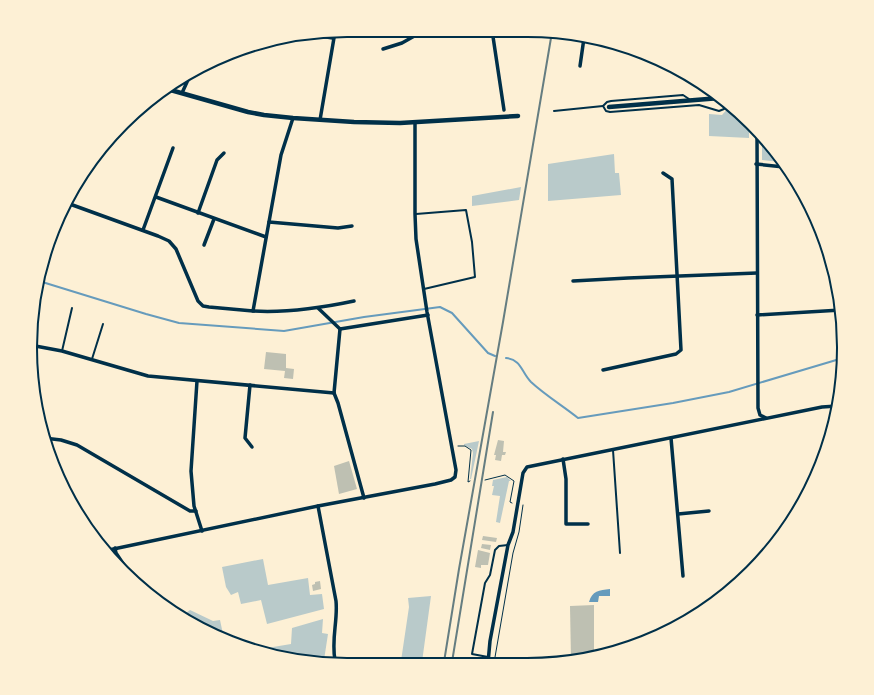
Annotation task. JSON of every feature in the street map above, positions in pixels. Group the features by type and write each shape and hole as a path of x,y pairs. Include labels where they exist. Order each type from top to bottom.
{"street":[{"path":"382,49 402,43 413,37"},
{"path":"493,37 504,110"},
{"path":"320,120 334,39"},
{"path":"580,66 583,42"},
{"path":"182,93 187,82"},
{"path":"173,91 248,112 292,118 360,122 415,122 518,116"},
{"path":"609,107 712,99"},
{"path":"253,311 281,155 292,118"},
{"path":"111,549 453,479 456,473 427,314 416,239 414,214 415,122"},
{"path":"757,140 758,391 759,413 767,418"},
{"path":"143,230 173,148"},
{"path":"198,213 217,160 224,153"},
{"path":"756,164 779,166"},
{"path":"603,370 676,354 681,351 682,345 672,179 663,173"},
{"path":"156,196 214,219 266,237"},
{"path":"72,205 164,238 173,245 197,298 202,304 209,307 282,312 318,308 354,301"},
{"path":"204,245 214,219"},
{"path":"269,222 338,228 352,226"},
{"path":"573,281 757,273"},
{"path":"318,308 339,328"},
{"path":"757,315 834,310"},
{"path":"339,328 427,314"},
{"path":"339,328 334,393 338,402 364,498"},
{"path":"37,346 92,359 148,376 334,393"},
{"path":"197,381 191,463 194,506 202,531"},
{"path":"250,385 245,438 252,448"},
{"path":"488,657 508,545 513,532 524,469 528,466 831,406"},
{"path":"671,438 683,576"},
{"path":"51,439 77,445 190,511 196,512"},
{"path":"563,459 566,479 566,524 588,524"},
{"path":"318,506 336,601 336,617 333,639 335,657"},
{"path":"678,514 709,511"},
{"path":"115,548 119,557"}],"lane":[{"path":"328,38 334,39"},
{"path":"554,111 604,106 607,102 611,101 683,95 690,100"},
{"path":"604,106 607,112 700,105 720,111 724,108"},
{"path":"414,214 466,210 472,242 474,277 423,289"},
{"path":"62,351 72,308"},
{"path":"92,359 103,324"},
{"path":"613,449 620,553"},
{"path":"488,657 472,654 486,583 490,575 494,552 499,546 508,545"}],"path":[{"path":"451,447 464,446 469,447 471,450 468,482 470,481"},
{"path":"485,480 505,475 508,476 514,481 510,502 523,505 495,658"}],"shaded area":[{"path":"726,110 749,131 749,138 709,136 709,114 722,115"},
{"path":"762,145 775,161 762,160"},
{"path":"614,154 615,173 619,173 621,195 548,201 548,164"},
{"path":"521,187 519,200 472,206 472,196"},
{"path":"479,441 470,479 473,453 472,449 464,444"},
{"path":"507,477 511,481 509,481 500,523 496,522 500,496 492,495 494,486 492,486 493,480"},
{"path":"263,559 268,585 308,578 310,595 322,594 324,609 267,624 261,600 241,604 238,592 231,595 226,587 222,567"},
{"path":"431,596 423,658 401,658 409,607 408,598"},
{"path":"190,610 213,621 220,620 222,631 210,626 186,613"},
{"path":"323,619 322,633 328,634 324,657 287,652 269,648 291,644 292,628"}],"water":[{"path":"610,589 610,596 599,596 598,602 589,602 594,593"}],"building":[{"path":"266,352 286,354 286,368 294,369 293,379 284,378 285,371 264,369"},
{"path":"498,440 504,441 503,452 506,452 505,455 502,455 501,461 495,460 496,455 494,455"},
{"path":"349,461 357,489 339,494 334,466"},
{"path":"483,536 497,538 496,542 482,540"},
{"path":"482,544 491,545 490,550 481,548"},
{"path":"478,550 490,553 488,565 481,565 481,568 475,567"},
{"path":"320,581 321,589 313,591 312,585 315,584 315,582"},
{"path":"594,605 594,650 571,654 570,606"}],"waterway":[{"path":"44,283 179,323 284,331 364,317 440,307 452,313 488,353 495,356"},
{"path":"506,358 515,361 531,382 578,418 673,403 729,392 836,360"}],"railway":[{"path":"445,658 551,38"},
{"path":"453,658 493,412"}]}
